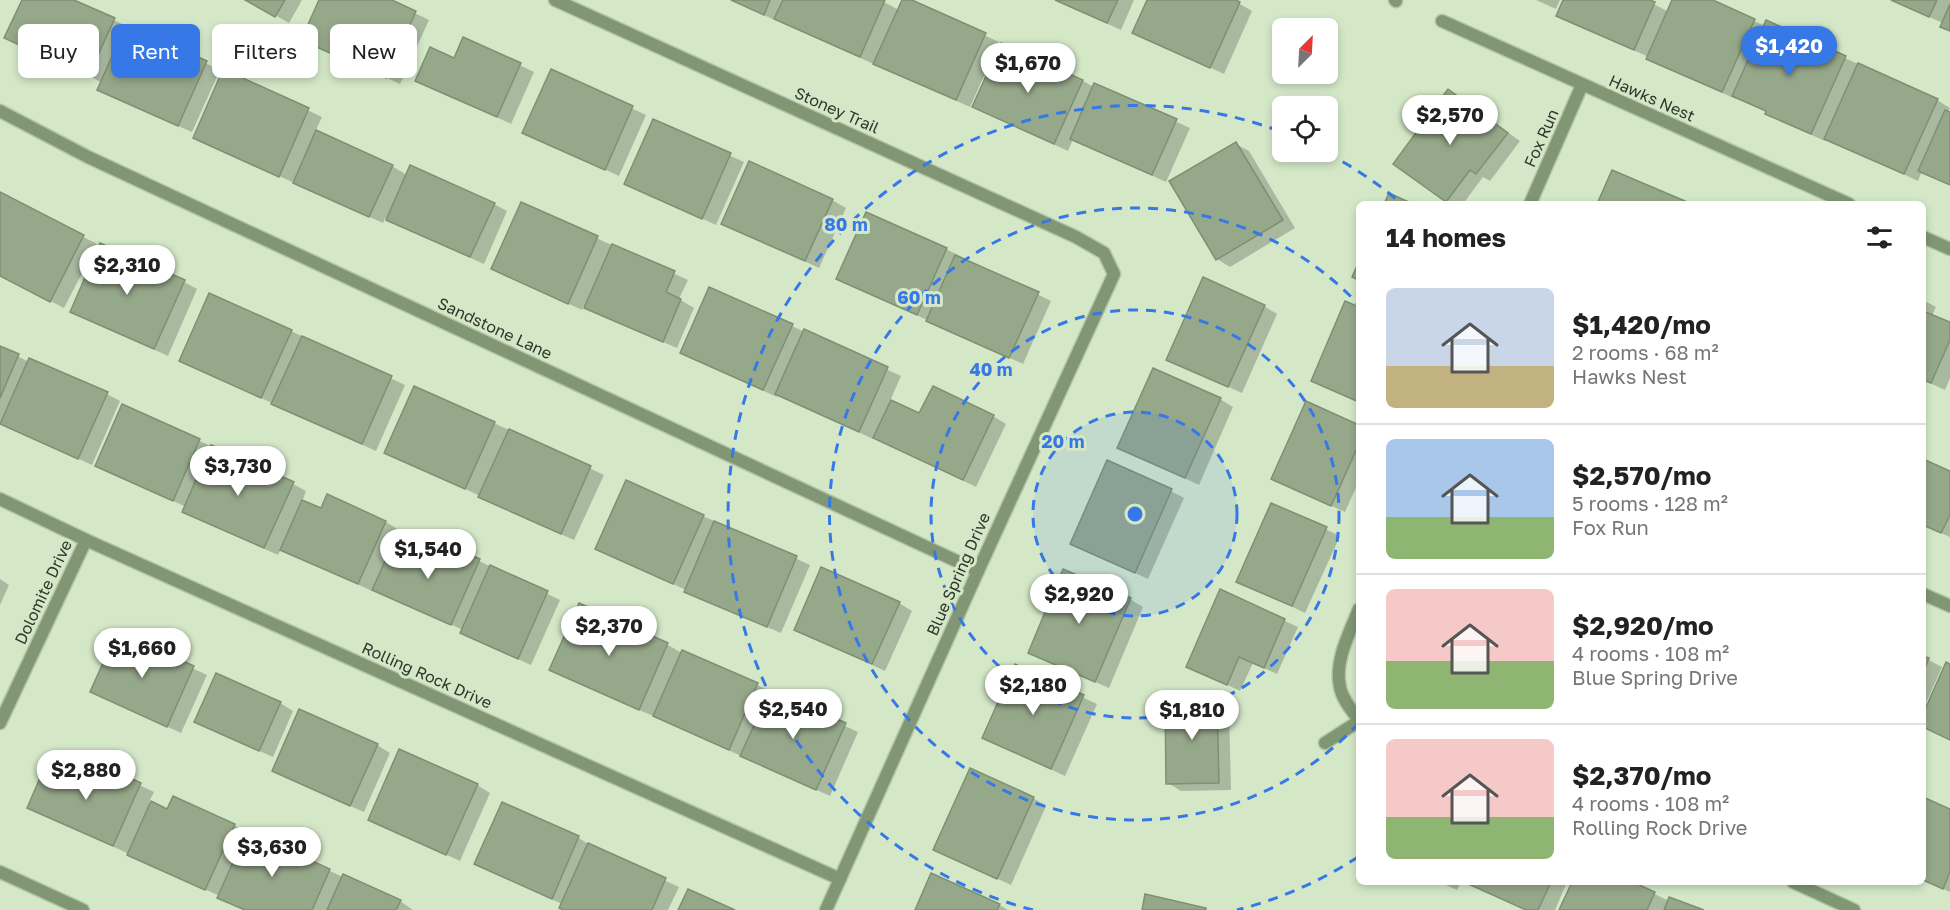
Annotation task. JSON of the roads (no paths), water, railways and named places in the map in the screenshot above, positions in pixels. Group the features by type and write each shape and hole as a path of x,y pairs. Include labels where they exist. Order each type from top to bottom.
{"street":[{"name":"Stoney Trail","path":"555,0 1076,237 1104,253"},
{"name":"Hawks Nest","path":"1442,21 1842,201"},
{"name":"Fox Run","path":"1531,201 1582,85"},
{"name":"Sandstone Lane","path":"0,111 99,162 978,571"},
{"path":"1926,238 1950,249"},
{"name":"Blue Spring Drive","path":"826,910 1114,274 1104,253"},
{"name":"Rolling Rock Drive","path":"0,499 86,540 840,879"},
{"name":"Dolomite Drive","path":"0,723 86,540"},
{"path":"1926,595 1950,606"},
{"path":"1356,617 1340,661 1340,687 1356,716"},
{"path":"1325,743 1356,722"},
{"path":"0,872 83,910"},
{"path":"1800,885 1854,910"}]}
